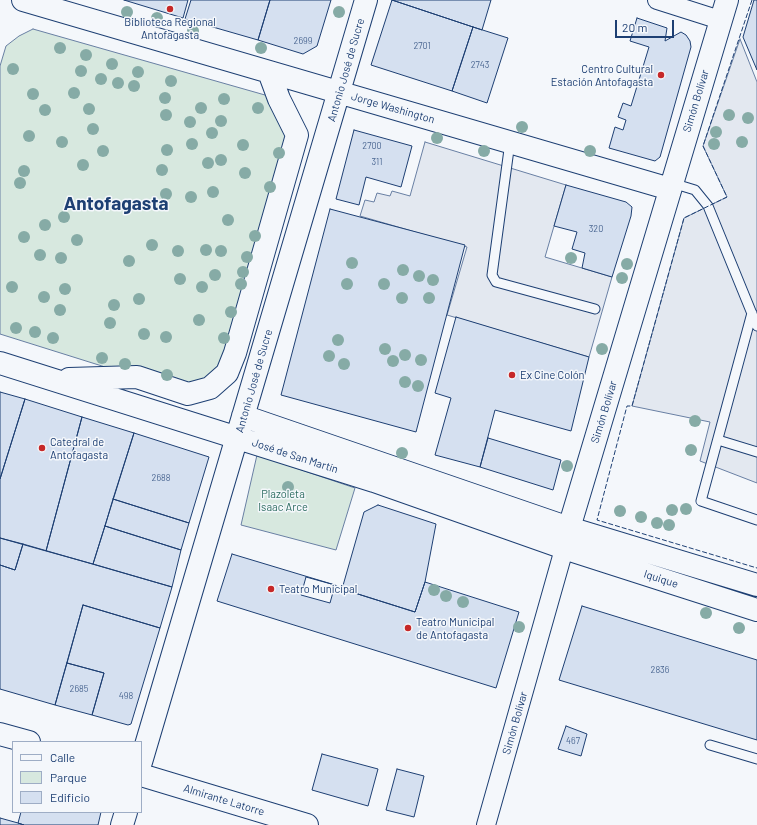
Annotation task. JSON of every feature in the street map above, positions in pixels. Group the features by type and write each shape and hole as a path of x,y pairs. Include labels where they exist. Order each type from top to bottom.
{"street":[{"name":"Jorge Washington","path":"23,0 339,93 671,186"},
{"name":"Antonio José de Sucre","path":"142,759 366,0"},
{"path":"657,0 724,10"},
{"name":"Simón Bolívar","path":"486,825 567,538 724,10"},
{"path":"52,379 137,377 188,394 210,388 227,373 235,353 297,135 286,110 279,100 269,72"},
{"name":"José de San Martín","path":"0,363 374,481 567,538"},
{"name":"José de San Martín","path":"243,416 567,538"},
{"name":"Iquique","path":"567,538 757,585"},
{"name":"Iquique","path":"567,538 757,610"},
{"path":"0,734 25,741"},
{"name":"Almirante Latorre","path":"142,775 305,825"},
{"path":"122,825 126,813"}],"lane":[{"path":"510,142 492,275 496,282 595,309"},
{"path":"671,186 695,190 708,206 757,326"},
{"path":"752,313 701,501 757,520"},
{"path":"718,440 757,452"},
{"path":"710,745 757,759"}],"green space":[{"path":"33,29 279,99 297,135 235,353 210,388 137,377 0,334 0,66 6,46 19,36"},
{"name":"Plazoleta Isaac Arce","path":"257,455 355,488 336,550 241,525"}],"shaded area":[{"path":"740,39 757,82 757,483 700,461 710,422 632,406 684,218 727,197 703,146"},
{"path":"425,142 566,185 545,257 612,277 589,357 447,315 467,247 360,216 365,200 374,202 377,193 390,196 392,191 410,196"}],"building":[{"name":"Biblioteca Regional Antofagasta","path":"124,0 188,0 183,18"},
{"path":"191,0 270,0 258,40 185,19"},
{"path":"270,0 331,0 317,46 303,54 258,40"},
{"path":"392,0 473,27 452,91 371,65"},
{"path":"392,0 491,0 482,30"},
{"path":"754,0 757,0 757,70 743,37"},
{"name":"Centro Cultural Estación Antofagasta","path":"637,18 667,28 665,41 681,32 686,35 690,41 691,47 660,157 655,161 609,148 615,127 623,130 626,120 618,117 623,103 631,106 649,47 630,41"},
{"path":"473,27 508,38 487,103 452,91"},
{"path":"354,130 412,146 401,187 366,177 359,205 336,199"},
{"path":"566,185 626,202 632,207 631,216 612,277 582,268 585,253 572,249 577,232 554,226"},
{"path":"330,209 465,245 416,432 281,395"},
{"name":"Ex Cine Colón","path":"456,317 589,357 571,431 495,410 480,467 435,455 451,398 435,393"},
{"path":"0,392 25,399 0,479"},
{"name":"Catedral de Antofagasta","path":"25,399 82,417 46,551 0,538 0,479"},
{"path":"82,417 134,433 93,564 46,551"},
{"path":"134,433 209,457 189,523 113,499"},
{"path":"488,438 561,460 553,490 480,467"},
{"path":"113,499 189,523 181,550 105,526"},
{"path":"378,505 436,524 425,582 415,612 342,589 364,512"},
{"path":"105,526 181,550 172,587 93,564"},
{"path":"0,538 23,544 15,570 0,565"},
{"path":"23,544 172,587 160,628 83,605 55,705 0,689 0,565 15,570"},
{"name":"Teatro Municipal de Antofagasta","path":"232,554 335,585 342,589 415,612 425,582 519,612 496,688 217,601"},
{"path":"306,577 335,585 330,603 301,595"},
{"path":"83,605 160,628 131,724 128,725 92,715 104,673 67,663"},
{"path":"582,606 757,660 757,740 559,680"},
{"path":"67,663 104,673 92,715 55,705"},
{"path":"566,726 587,734 581,756 558,749"},
{"path":"322,754 378,769 368,806 312,790"},
{"path":"397,769 424,776 414,817 386,810"},
{"path":"21,813 101,813 98,825 24,825 18,823"},
{"path":"0,818 18,823 24,825 0,825"}],"fence":[{"path":"752,0 703,146 727,197 684,218 632,406 627,406 597,520 757,568"}],"place":[{"name":"Biblioteca Regional Antofagasta","path":"170,9"},
{"name":"Centro Cultural Estación Antofagasta","path":"661,75"},
{"name":"Ex Cine Colón","path":"512,375"},
{"name":"Catedral de Antofagasta","path":"42,448"},
{"name":"Teatro Municipal","path":"271,589"},
{"name":"Teatro Municipal de Antofagasta","path":"408,628"}],"district":[{"name":"Antofagasta","path":"116,204"}]}
